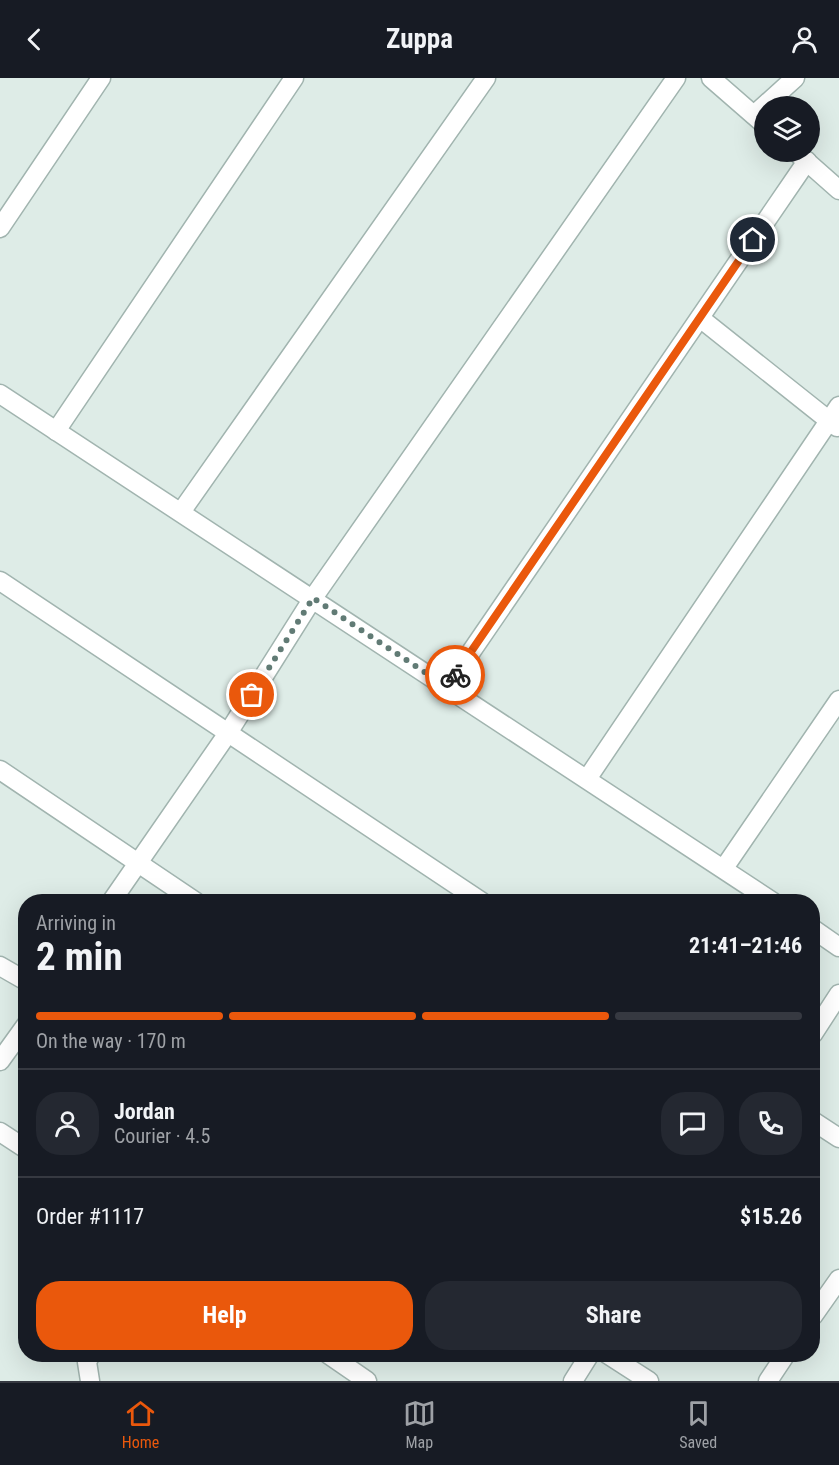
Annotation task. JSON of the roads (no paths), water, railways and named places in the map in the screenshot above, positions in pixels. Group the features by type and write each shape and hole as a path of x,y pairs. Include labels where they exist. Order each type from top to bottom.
{"street":[{"path":"0,228 101,78"},
{"path":"56,431 294,78"},
{"path":"181,512 486,78"},
{"path":"116,894 228,734 313,598 676,78"},
{"path":"711,78 754,115"},
{"path":"780,96 795,78"},
{"path":"447,687 700,318 797,162"},
{"path":"808,162 839,190"},
{"path":"587,779 836,418 700,318"},
{"path":"0,394 761,894"},
{"path":"0,581 470,894"},
{"path":"724,868 839,700"},
{"path":"0,770 184,894"},
{"path":"820,934 839,947"},
{"path":"0,966 18,976"},
{"path":"820,1023 839,994"},
{"path":"0,1061 18,1036"},
{"path":"820,1125 839,1138"},
{"path":"0,1132 18,1144"},
{"path":"820,1306 839,1279"},
{"path":"87,1362 90,1381"},
{"path":"340,1362 367,1381"},
{"path":"573,1381 585,1362"},
{"path":"619,1362 649,1381"},
{"path":"768,1381 781,1362"}]}
